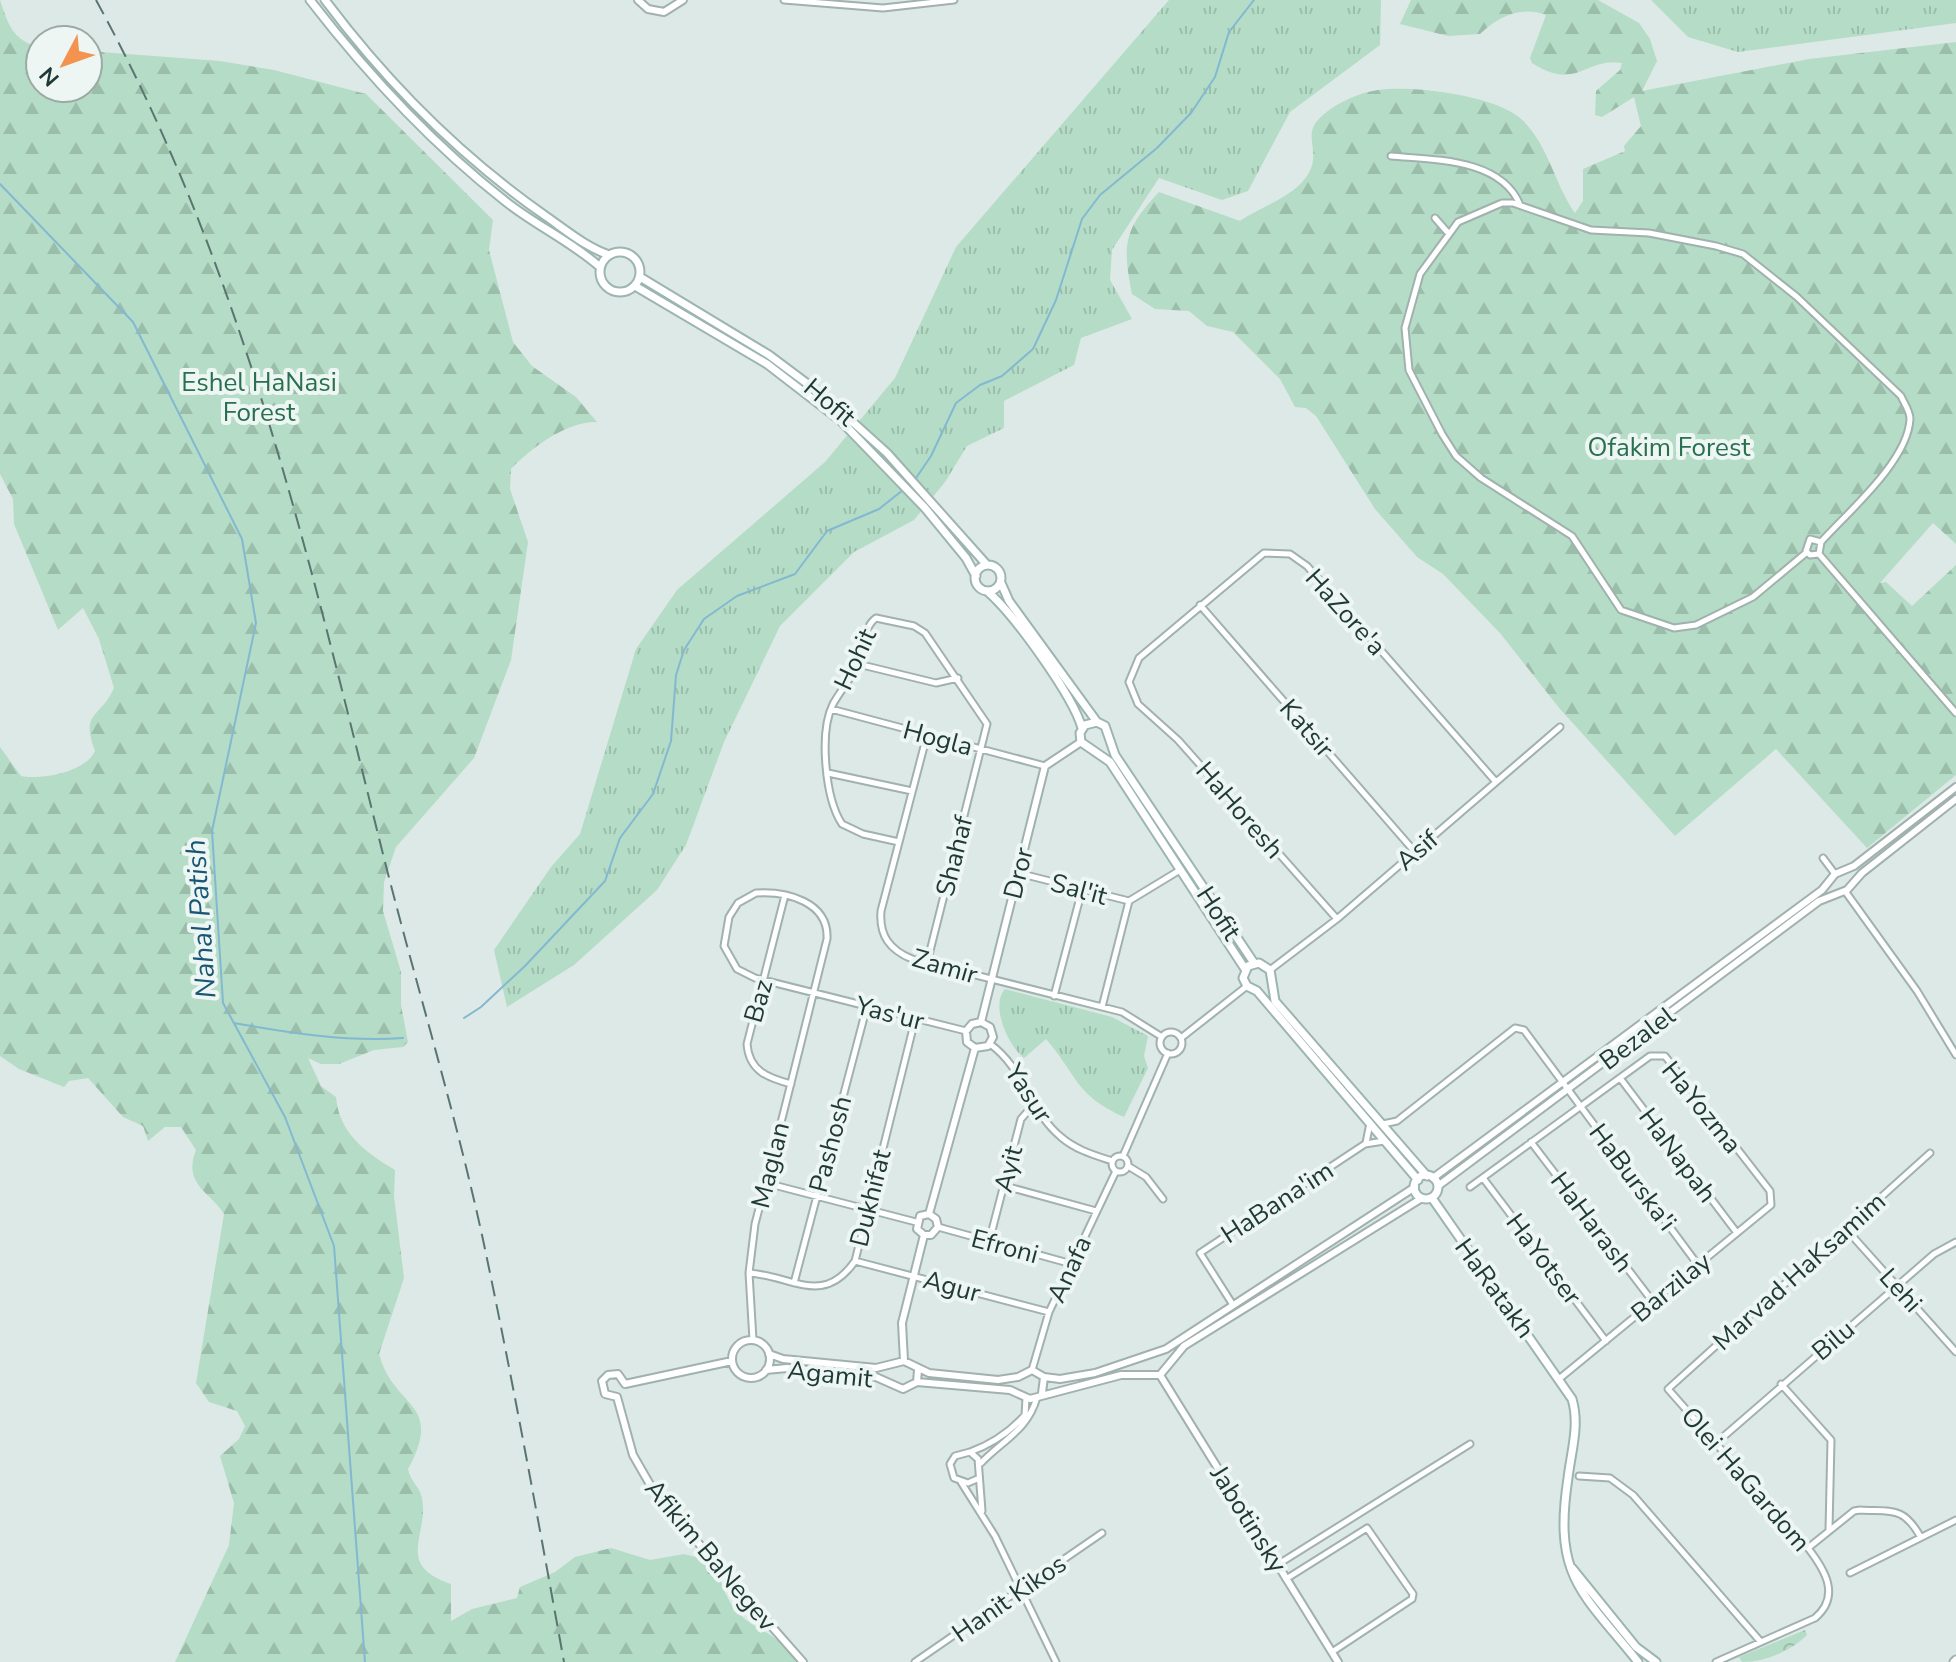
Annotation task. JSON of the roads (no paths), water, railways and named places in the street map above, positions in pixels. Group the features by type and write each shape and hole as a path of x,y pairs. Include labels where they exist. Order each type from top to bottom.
{"main road":[{"path":"310,0 374,78 443,149 507,203 600,267"},
{"path":"325,0 399,90 451,141 515,195 585,244 609,255"},
{"path":"620,252 632,256 639,265 640,277 635,286 623,292 610,290 601,278 600,267 609,255 620,252"},
{"name":"Hofit","path":"640,277 769,355 862,435 987,565"},
{"name":"Hofit","path":"635,286 767,364 862,435"},
{"name":"Hofit","path":"928,505 976,576"},
{"path":"987,565 998,570 1009,601 1097,722 1105,726 1108,740 1096,750 1081,742 1082,728 1076,711 1008,613 977,584 976,576 987,565"},
{"path":"987,591 996,589 1001,583"},
{"path":"1082,728 1097,722"},
{"name":"Hofit","path":"1108,740 1254,963"},
{"name":"Hofit","path":"1096,750 1115,769 1245,969"},
{"path":"1254,963 1245,969 1243,978 1247,986 1257,991 1370,1123 1389,1138 1438,1186 1432,1198 1422,1198 1416,1184 1389,1138 1381,1124 1275,1001 1270,970 1254,963"},
{"path":"1257,991 1270,984"},
{"path":"1416,1184 1430,1177"},
{"name":"HaRatakh","path":"1432,1198 1572,1399 1576,1416 1564,1504 1567,1560"},
{"path":"1567,1560 1576,1585 1638,1662"},
{"path":"1567,1560 1636,1647 1656,1662"}],"street":[{"path":"638,0 648,9 664,12 683,0"},
{"path":"784,0 883,8 954,0"},
{"path":"1391,156 1466,164 1499,180 1515,193 1520,205"},
{"path":"1819,554 1821,542 1891,464 1908,431 1910,415 1901,396 1797,297 1743,254 1671,236 1591,230 1520,205 1502,203 1458,222 1413,292 1405,328 1409,370 1456,456 1481,478 1572,536 1621,610 1674,628 1696,625 1753,597 1807,552 1819,554 1956,713"},
{"path":"1435,218 1449,234"},
{"path":"1807,552 1805,544 1810,539 1821,542"},
{"name":"HaZore'a","path":"1138,704 1129,682 1134,664 1264,553 1280,552 1298,559 1496,782"},
{"name":"Katsir","path":"1200,605 1415,852"},
{"name":"Hohit","path":"899,842 863,834 842,824 835,814 828,773 825,743 831,709 858,664 868,626 882,617 925,633 985,718 987,730 982,749"},
{"path":"858,664 936,683 958,678"},
{"name":"HaHoresh","path":"1138,704 1178,740 1337,919"},
{"name":"Hogla","path":"831,709 1045,766"},
{"name":"Asif","path":"1270,970 1337,919 1560,727"},
{"name":"Zamir","path":"927,735 880,925 887,941 898,951 927,963 1131,1016 1162,1037"},
{"path":"1045,766 1081,742"},
{"name":"Shahaf","path":"927,963 982,749"},
{"name":"Dror","path":"981,1022 1045,766"},
{"path":"828,773 912,791"},
{"path":"1835,874 1845,873 1956,787"},
{"path":"1835,874 1831,882 1837,892 1845,891 1956,799"},
{"path":"1823,858 1835,874"},
{"name":"Sal'it","path":"1018,873 1129,901 1181,869"},
{"path":"1845,873 1851,883"},
{"name":"Bezalel","path":"1438,1186 1831,882"},
{"path":"1054,996 1082,890"},
{"path":"1845,891 1917,991 1956,1055"},
{"name":"Bezalel","path":"1430,1177 1565,1086 1837,892"},
{"name":"Yas'ur","path":"785,895 756,893 738,903 729,917 723,940 728,959 744,973 966,1031"},
{"name":"Baz","path":"785,895 749,1036 748,1052 760,1072 791,1084"},
{"name":"Maglan","path":"753,1340 749,1273 751,1242 827,939 826,922 809,904 785,895"},
{"path":"1102,1007 1129,901"},
{"path":"1168,1053 1178,1052 1181,1038 1247,986"},
{"name":"Pashosh","path":"794,1283 867,1006"},
{"name":"Dukhifat","path":"749,1273 794,1283 829,1286 846,1275 855,1261 915,1020"},
{"path":"981,1022 992,1030 990,1044 975,1048 967,1042 966,1031 972,1024 981,1022"},
{"path":"1389,1138 1397,1121 1515,1028 1524,1030 1565,1086"},
{"path":"1168,1053 1161,1046 1162,1037 1174,1032 1181,1038"},
{"name":"Yasur","path":"990,1044 1013,1064 1046,1121 1062,1139 1112,1161"},
{"path":"929,1214 975,1048"},
{"path":"1128,1166 1116,1171 1112,1161 1123,1156 1168,1053"},
{"name":"HaYozma","path":"1470,1187 1650,1056 1665,1056 1770,1191"},
{"name":"HaNapah","path":"1620,1078 1737,1233"},
{"name":"HaBurska'i","path":"1565,1086 1698,1265"},
{"name":"Ayit","path":"989,1242 1021,1119 1036,1102"},
{"path":"1381,1124 1397,1121"},
{"path":"1365,1144 1370,1123"},
{"name":"HaBana'im","path":"1233,1305 1200,1253 1365,1144 1389,1138"},
{"name":"HaHarash","path":"1531,1142 1653,1302"},
{"name":"Marvad HaKsamim","path":"1668,1389 1930,1153"},
{"path":"1123,1156 1128,1166 1151,1182 1163,1199"},
{"name":"Anafa","path":"1032,1370 1049,1312 1116,1171"},
{"name":"HaYotser","path":"1483,1178 1606,1341"},
{"path":"766,1183 916,1222"},
{"path":"904,1361 918,1370 998,1380 1018,1377 1032,1370 1044,1377 1075,1377 1143,1359 1233,1305 1416,1184"},
{"path":"1004,1186 1096,1211"},
{"name":"Barzilay","path":"1559,1379 1771,1205 1770,1191"},
{"path":"1026,1398 1121,1375 1160,1375 1166,1364 1202,1334 1422,1198"},
{"path":"929,1214 936,1219 938,1227 934,1233 924,1235 918,1232 916,1222 920,1216 929,1214"},
{"name":"Efroni","path":"938,1227 1072,1264"},
{"name":"Lehi","path":"1846,1229 1956,1352"},
{"path":"904,1361 902,1323 924,1235"},
{"name":"Bilu","path":"1715,1444 1897,1285 1934,1254 1956,1242"},
{"name":"Agur","path":"855,1261 1049,1312"},
{"path":"753,1340 763,1345 769,1354 766,1370 759,1376 748,1377 737,1372 732,1361 738,1346 753,1340"},
{"path":"1156,1353 1166,1364"},
{"name":"Agamit","path":"769,1354 829,1364 893,1366"},
{"path":"1143,1359 1145,1373"},
{"path":"625,1384 618,1374 608,1375 602,1381 605,1394 617,1397 625,1384 732,1361"},
{"path":"904,1361 893,1366 893,1383 907,1389 917,1382 1019,1392 1026,1398"},
{"name":"Agamit","path":"766,1370 787,1368 876,1377 893,1383"},
{"path":"917,1382 918,1370"},
{"name":"Jabotinsky","path":"1160,1375 1338,1662"},
{"path":"1018,1377 1019,1392"},
{"path":"982,1512 977,1479 981,1463 1029,1420 1044,1377"},
{"path":"1781,1384 1831,1440 1829,1530"},
{"name":"Olei HaGardom","path":"1668,1389 1824,1569 1829,1586 1823,1611 1760,1641"},
{"name":"Afikim BaNegev","path":"617,1397 633,1455 656,1495 803,1662"},
{"path":"1026,1398 1025,1415 1016,1426 990,1444 955,1456 950,1464 952,1474 982,1512 1023,1589 1056,1662"},
{"path":"1277,1565 1470,1444"},
{"path":"970,1452 981,1463"},
{"path":"1579,1476 1610,1478 1633,1495 1760,1641 1716,1662"},
{"path":"961,1482 977,1479"},
{"path":"1808,1548 1854,1511 1901,1512 1909,1517 1920,1536"},
{"path":"1850,1573 1956,1520"},
{"path":"1286,1579 1367,1528 1413,1594 1412,1599 1332,1652"},
{"name":"Hanit Kikos","path":"915,1662 1102,1533"}],"waterway":[{"path":"914,481 931,456 956,403 980,385 1002,376 1033,349 1056,300 1082,219 1100,195 1157,148 1191,113 1215,77 1229,32 1254,0"},
{"name":"Nahal Patish","path":"0,184 133,322 242,539 256,623 212,831 223,1003 285,1117 334,1246 365,1662"},
{"path":"464,1018 481,1007 525,966 605,881 620,838 653,794 671,741 676,675 684,650 704,619 737,596 795,574 827,531 879,509 903,490"},
{"path":"234,1023 339,1038 403,1038"}],"railway":[{"path":"96,0 146,99 191,200 264,406 294,510 482,1235 564,1662"}],"park label":[{"name":"Eshel HaNasi Forest","path":"259,397"},
{"name":"Ofakim Forest","path":"1669,447"}]}
